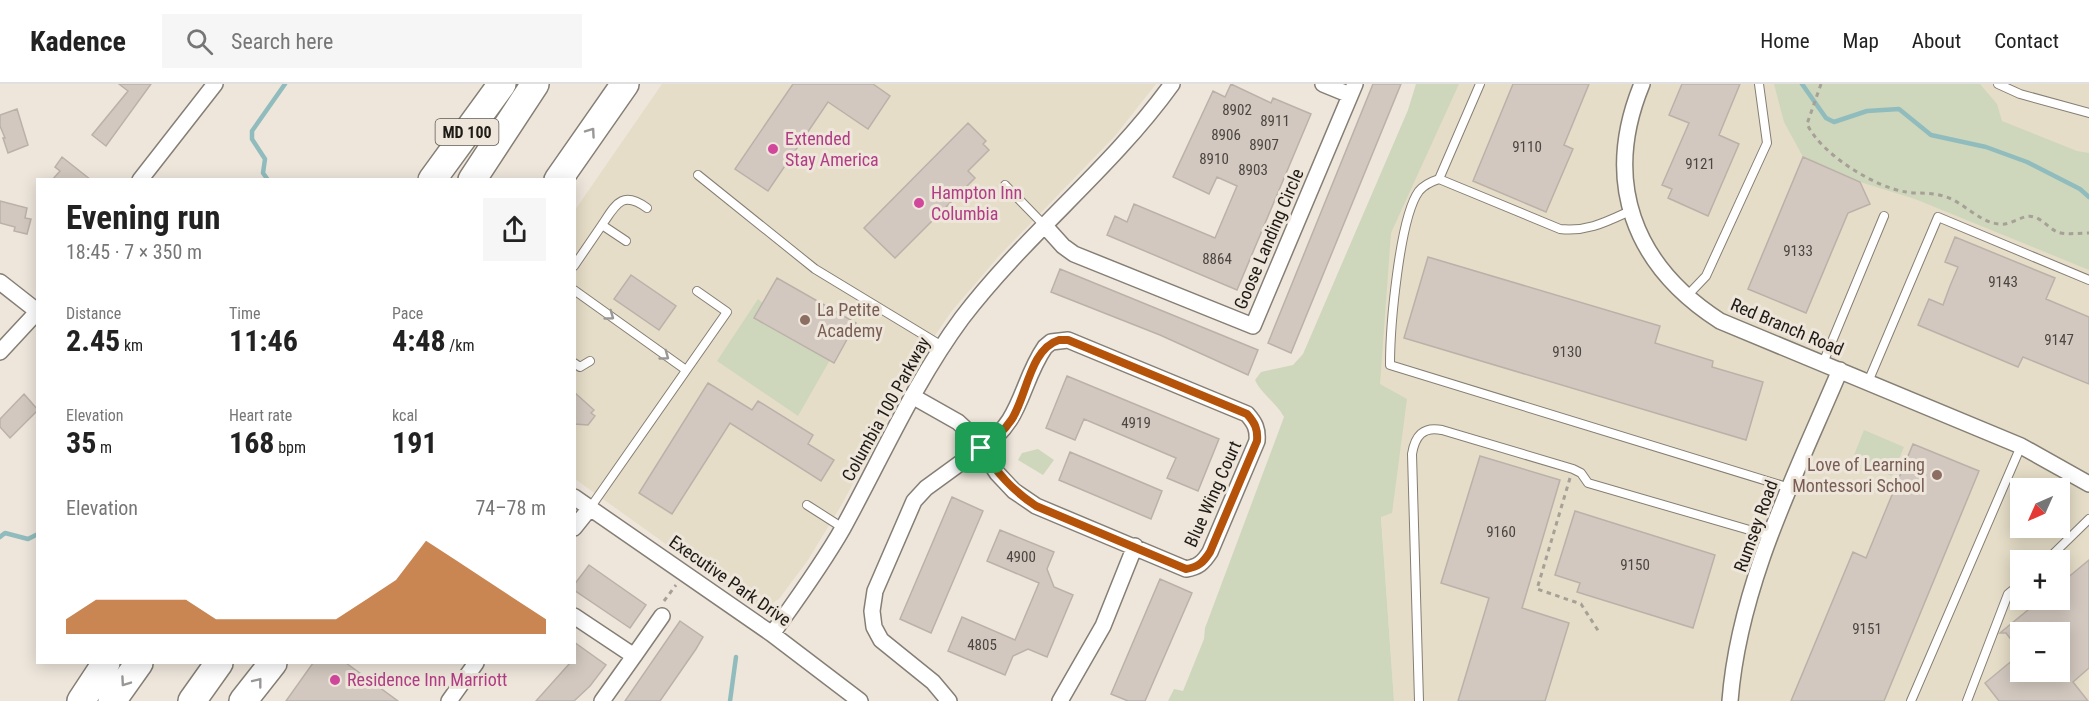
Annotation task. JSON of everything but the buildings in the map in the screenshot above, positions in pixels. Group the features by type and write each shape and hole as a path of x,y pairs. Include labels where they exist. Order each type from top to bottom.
{"highway":[{"name":"MD 100","path":"433,178 502,84"},
{"path":"473,178 535,84"},
{"path":"559,178 625,84"},
{"path":"81,701 105,664"},
{"path":"112,701 138,664"},
{"path":"192,701 218,664"},
{"path":"243,701 272,664"}],"street":[{"path":"142,178 214,84"},
{"name":"Columbia 100 Parkway","path":"772,634 843,528 912,396 942,346 985,290 1122,147 1172,84"},
{"path":"1323,84 1353,90"},
{"name":"Red Branch Road","path":"1642,84 1626,129 1624,151 1630,211 1641,240 1655,261 1686,297 1720,321 2021,446 2089,484"},
{"name":"Goose Landing Circle","path":"1045,226 1063,246 1074,254 1253,326 1353,90"},
{"path":"0,282 36,310"},
{"path":"0,352 36,312"},
{"name":"Blue Wing Court","path":"912,396 958,422 972,435 997,473 1014,491 1036,506 1186,569 1196,568 1204,563 1257,441 1258,432 1247,414 1068,340 1059,340 1051,342 1040,354 1013,417 1002,432 981,448"},
{"name":"Rumsey Road","path":"1730,701 1735,660 1744,620 1771,536 1840,370"},
{"path":"949,701 933,682 881,640 874,627 872,611 875,591 914,501 926,488 981,448"},
{"name":"Executive Park Drive","path":"576,498 772,634 860,701"},
{"path":"576,526 590,508"},
{"path":"1060,701 1103,626 1135,546"},
{"path":"602,701 662,616"},
{"path":"576,617 634,656"},
{"path":"449,701 475,664"}],"lane":[{"path":"1480,84 1439,178 1419,191 1407,224 1390,324 1390,365 1790,488"},
{"path":"1686,297 1706,276 1767,143 1760,84"},
{"path":"1998,84 2020,94 2089,113"},
{"path":"698,175 773,237 815,268 942,346"},
{"path":"1439,178 1560,230 1577,231 1599,226 1630,211"},
{"path":"1005,184 1045,226"},
{"path":"576,263 612,210 625,199 631,198 647,208"},
{"path":"1823,363 1884,216"},
{"path":"1868,382 1938,217 2089,279"},
{"path":"602,225 626,241"},
{"path":"576,291 686,370"},
{"path":"590,508 727,312 698,291"},
{"path":"576,364 580,367 590,361"},
{"path":"1419,701 1412,454 1414,442 1425,430 1433,428 1573,469 1588,483 1771,536"},
{"path":"1911,701 2021,446"},
{"path":"807,504 843,528"},
{"path":"2057,550 2089,519"},
{"path":"1967,701 2010,592"}],"path":[{"path":"1821,84 1807,124 1812,136 1826,150 1850,167 1904,192 1943,196 1982,219 2000,225 2012,223 2027,216 2035,217 2059,232 2089,233"},
{"path":"1573,469 1537,589 1581,604 1599,633"}],"shaded area":[{"path":"662,84 1156,84 1115,136 999,256 951,312 921,356 842,504 808,560 779,599 769,605 755,605 737,595 576,480 576,209"},
{"path":"1430,84 2089,84 2089,701 1394,701 1372,385 1360,266"}],"green space":[{"path":"1416,84 1459,84 1391,233 1380,384 1407,399 1392,513 1381,517 1394,701 1168,701 1174,689 1183,691 1284,417 1255,380 1261,372 1293,365 1303,354 1408,110"},
{"path":"1774,84 1980,84 1997,104 2002,121 2077,151 2089,153 2089,270 1915,199 1860,182 1803,157 1784,122"},
{"path":"758,299 830,360 798,416 717,361"},
{"path":"1864,430 1904,447 1892,476 1852,460"},
{"path":"1038,449 1054,460 1043,475 1018,460 1022,453"}],"waterway":[{"path":"267,178 263,173 265,159 252,139 252,131 285,84"},
{"path":"1802,84 1826,118 1834,122 1867,111 1899,109 1931,135 1986,147 2027,162 2080,189 2089,197"},
{"path":"0,537 5,533 28,539 36,535"},
{"path":"730,701 736,657"}],"place":[{"name":"Extended Stay America","path":"773,149"},
{"name":"Hampton Inn Columbia","path":"919,203"},
{"name":"La Petite Academy","path":"805,320"},
{"name":"Love of Learning Montessori School","path":"1937,475"},
{"name":"Residence Inn Marriott","path":"335,680"}],"route":[{"path":"1059,340 1068,340 1247,414 1254,422 1258,432 1257,441 1210,552 1204,563 1196,568 1186,569 1036,506 1014,491 997,473 981,448 1002,432 1013,417 1040,354 1051,342 1059,340"}]}
